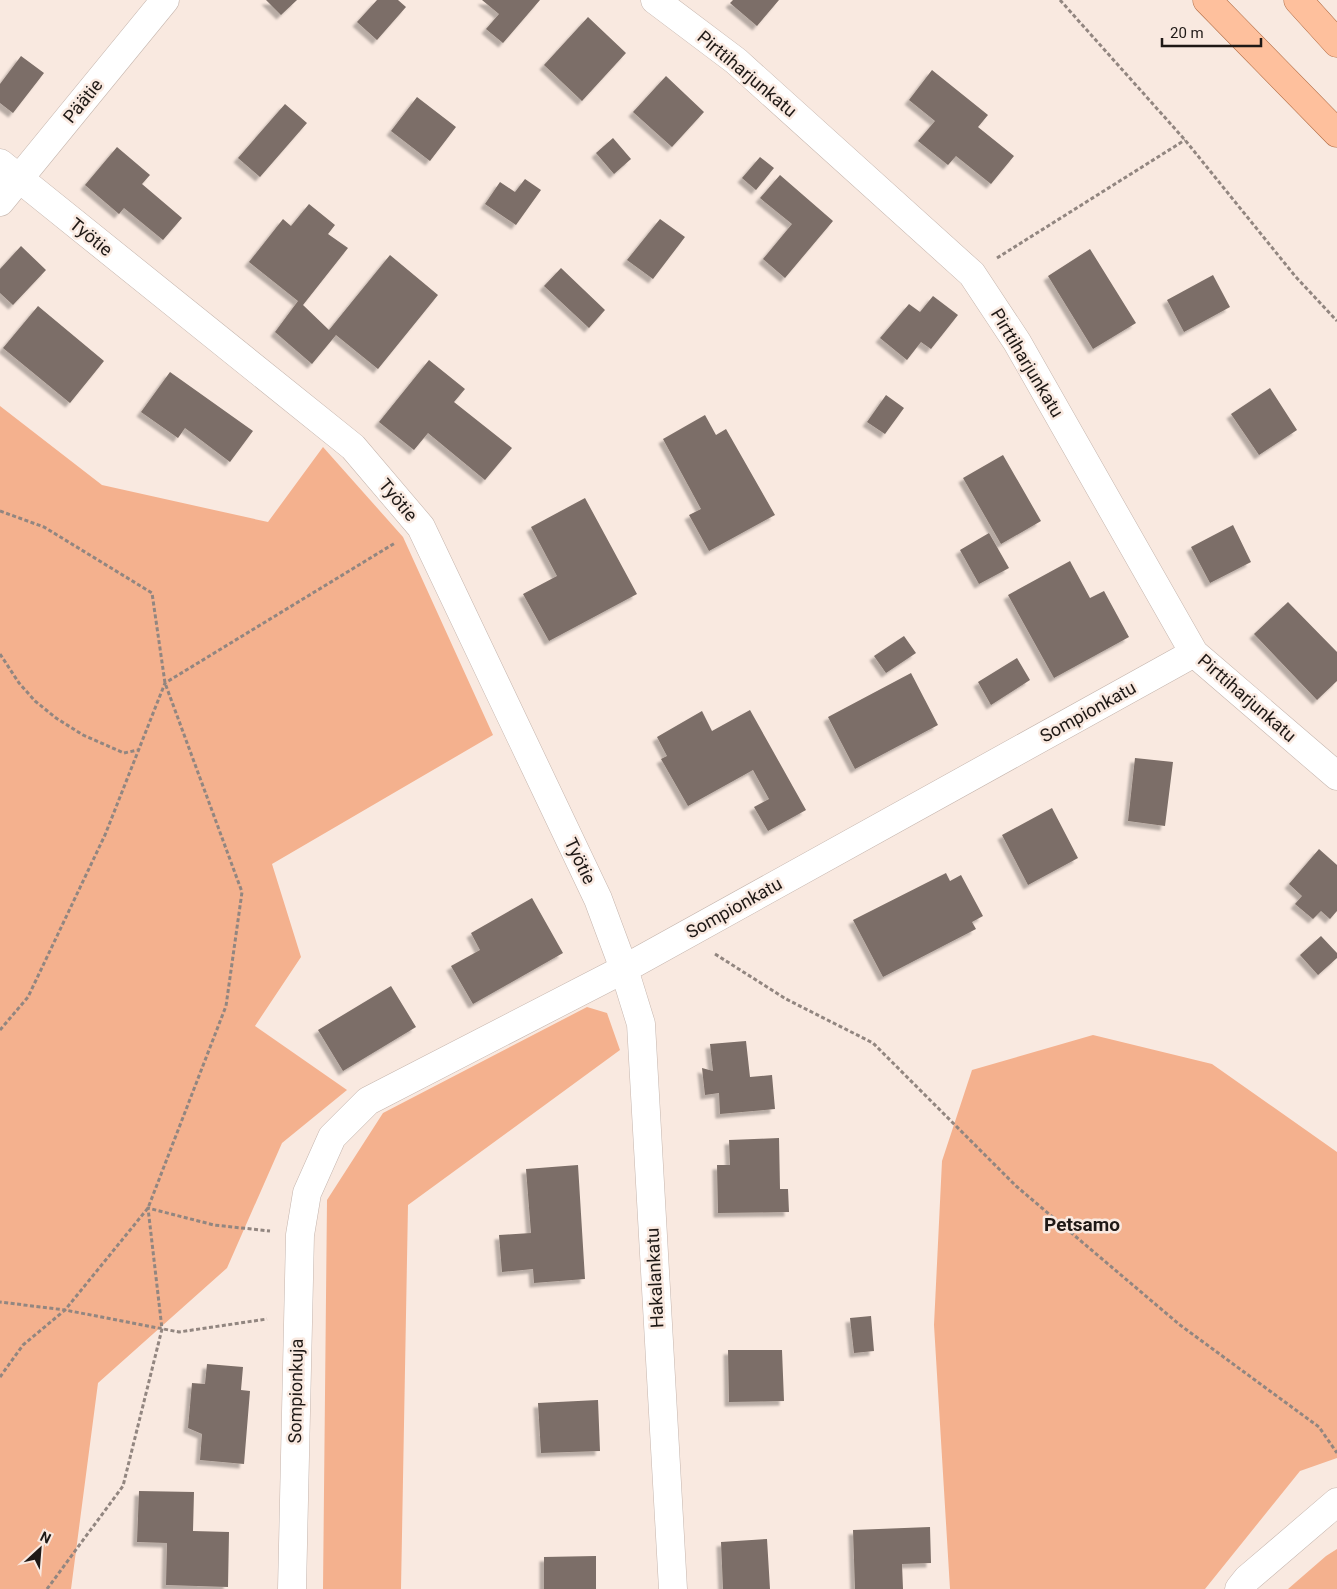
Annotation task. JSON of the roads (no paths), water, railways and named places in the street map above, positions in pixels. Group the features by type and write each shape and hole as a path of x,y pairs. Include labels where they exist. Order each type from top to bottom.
{"main road":[{"path":"1207,0 1337,133"},
{"path":"1298,0 1337,43"}],"street":[{"name":"Päätie","path":"0,202 10,171 165,0"},
{"name":"Pirttiharjunkatu","path":"655,0 736,60 972,274 1017,342 1194,653 1337,776"},
{"name":"Työtie","path":"10,171 353,447 421,528 598,899 624,969"},
{"name":"Sompionkatu","path":"307,1193 332,1136 368,1101 685,936 1194,653"},
{"name":"Hakalankatu","path":"624,969 641,1024 673,1589"},
{"name":"Sompionkuja","path":"292,1589 300,1235 307,1193"},
{"path":"1239,1589 1247,1579 1337,1502"}],"district":[{"name":"Petsamo","path":"1082,1224"}]}
